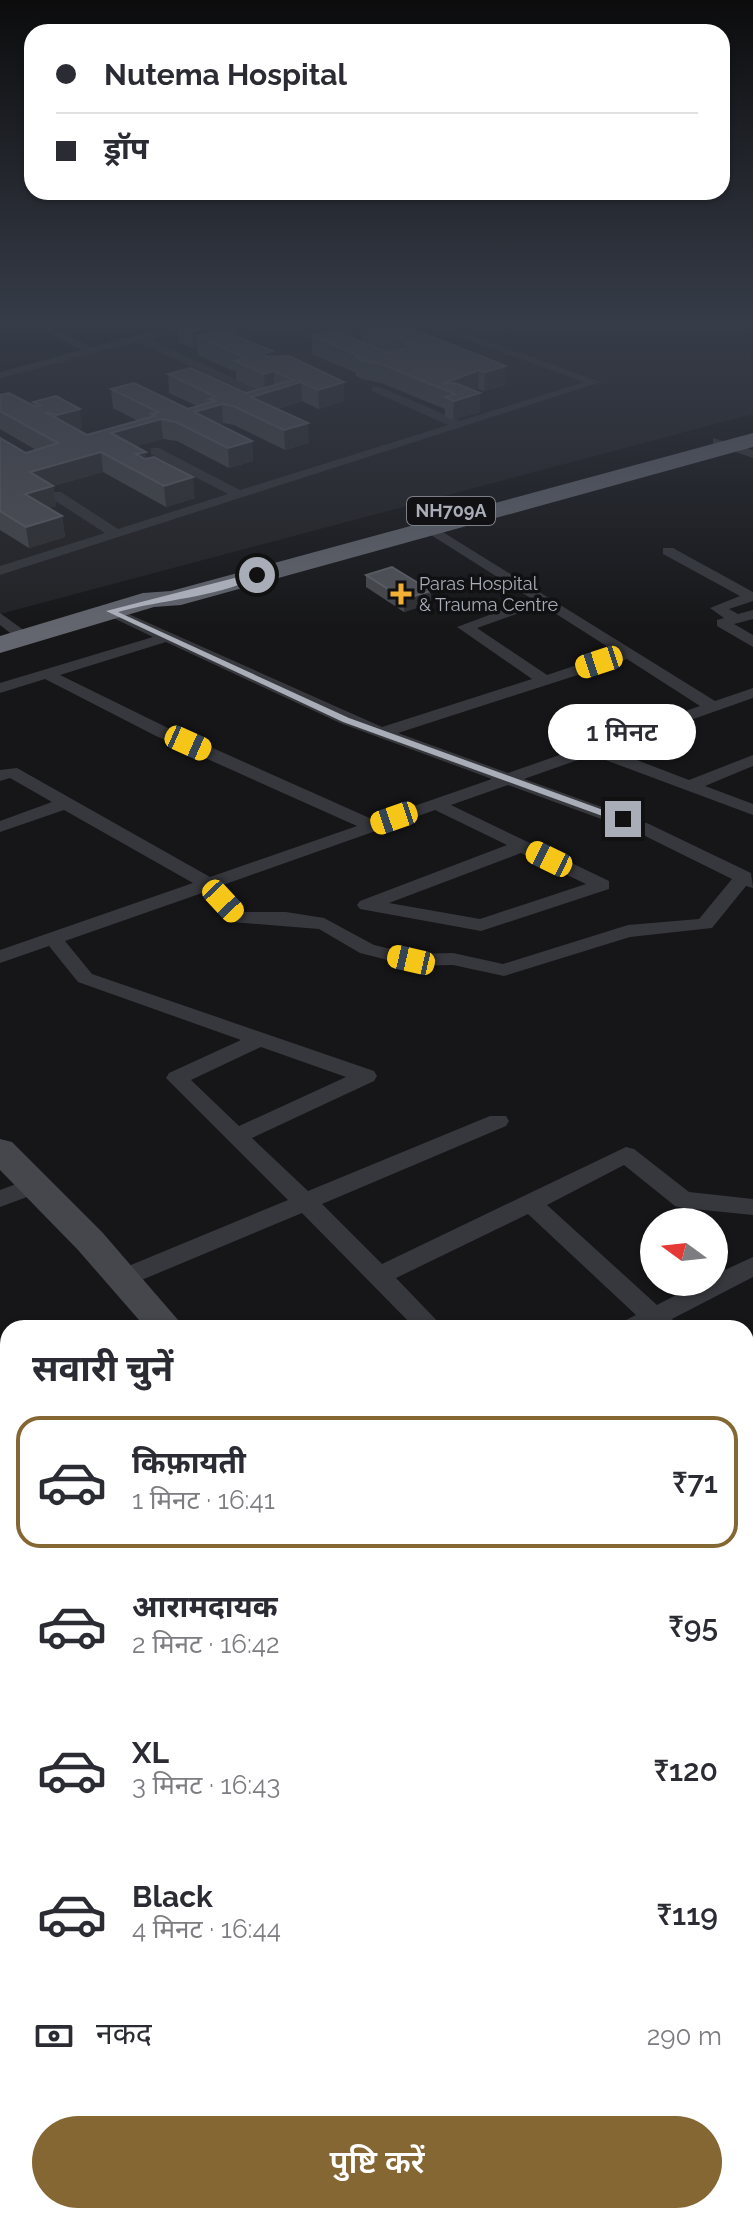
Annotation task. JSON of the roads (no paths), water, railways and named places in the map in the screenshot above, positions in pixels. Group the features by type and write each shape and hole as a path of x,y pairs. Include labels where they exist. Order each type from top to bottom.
{"highway":[{"name":"NH709A","path":"12,641 152,599 172,599 422,523 739,445 753,432"}],"street":[{"path":"0,571 463,424"},
{"path":"155,451 239,495"},
{"path":"56,495 116,534"},
{"path":"422,523 713,707"},
{"path":"668,551 752,597 717,608 737,619"},
{"path":"542,600 465,627 544,680"},
{"path":"0,776 11,772 208,884 239,918 286,918 324,924 367,949 411,960 453,959 504,970 628,931 705,924 748,880 643,828 381,733 164,638 110,611"},
{"path":"753,614 722,623 753,642"},
{"path":"0,617 12,641"},
{"path":"0,688 164,638"},
{"path":"381,733 627,654"},
{"path":"49,675 162,732 373,826"},
{"path":"0,957 753,693"},
{"path":"592,749 753,810"},
{"path":"689,786 753,760"},
{"path":"0,827 66,803"},
{"path":"436,804 602,885 481,925 367,905 522,846"},
{"path":"53,938 85,978 366,1076 236,1136"},
{"path":"260,1039 177,1078 423,1320"},
{"path":"123,1278 498,1121"},
{"path":"0,1150 160,1320"},
{"path":"379,1276 626,1155 683,1200 753,1207"},
{"path":"0,1199 35,1185"},
{"path":"531,1203 647,1320"},
{"path":"658,1320 753,1266"}],"place":[{"name":"Paras Hospital & Trauma Centre","path":"401,594"}]}
